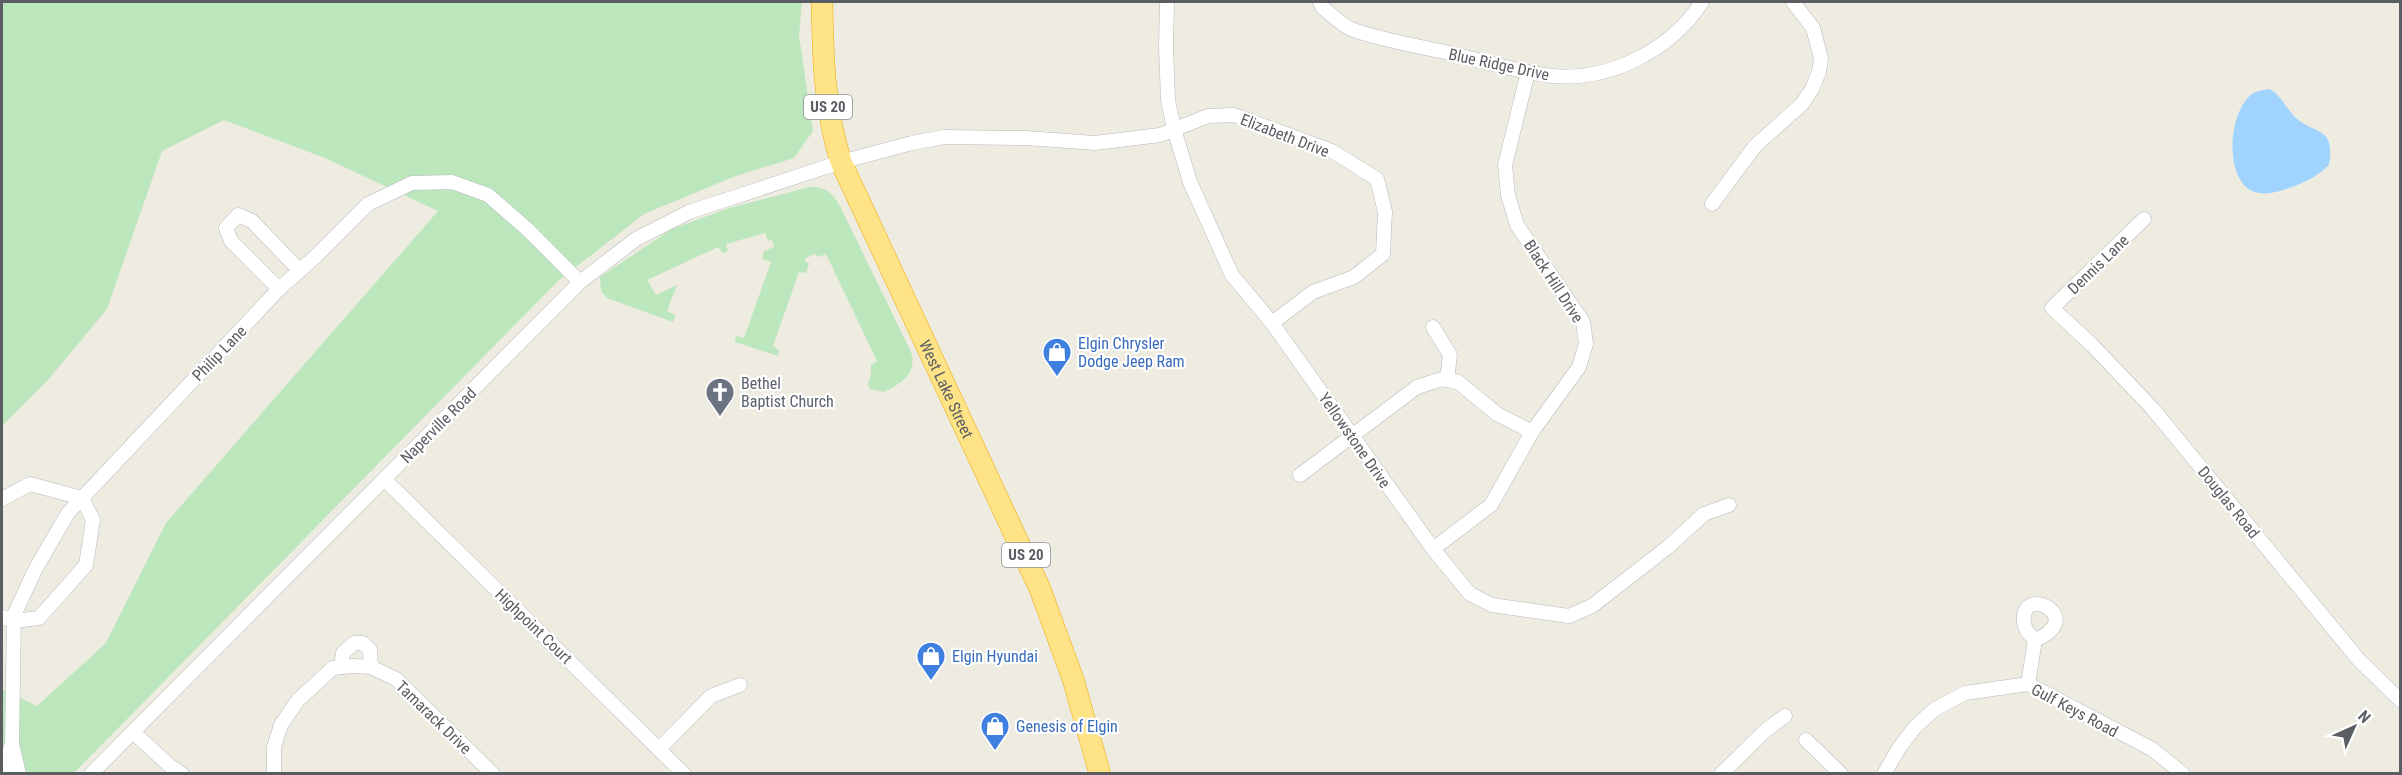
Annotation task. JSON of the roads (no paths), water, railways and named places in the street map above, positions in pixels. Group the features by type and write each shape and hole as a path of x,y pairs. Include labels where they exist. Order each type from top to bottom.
{"highway":[{"name":"West Lake Street","path":"822,2 824,87 834,141 841,162 1040,589 1073,679 1100,774"}],"street":[{"name":"Yellowstone Drive","path":"1167,2 1168,100 1174,129 1190,182 1232,274 1272,323 1433,549 1470,594 1492,605 1569,616 1592,606 1668,548 1704,514 1728,505"},
{"name":"Blue Ridge Drive","path":"1320,2 1350,28 1528,72 1565,76 1607,70 1652,50 1684,24 1702,2"},
{"path":"1712,204 1755,146 1802,104 1812,90 1820,72 1821,58 1813,28 1793,2"},
{"name":"Black Hill Drive","path":"1433,549 1491,505 1532,432 1579,367 1586,344 1583,322 1516,225 1508,195 1505,165 1528,72"},
{"name":"Elizabeth Drive","path":"841,162 912,142 944,137 1026,138 1095,143 1160,135 1208,116 1234,115 1332,152 1377,179 1385,212 1383,254 1354,278 1313,292 1272,323"},
{"name":"Naperville Road","path":"91,774 580,282 636,239 690,212 841,162"},
{"name":"Philip Lane","path":"19,774 12,744 8,619 14,615 36,568 68,513 279,289 368,204 412,183 452,182 488,195 526,228 580,282"},
{"path":"279,289 231,241 226,228 238,215 252,221 300,271"},
{"name":"Dennis Lane","path":"2052,308 2144,219"},
{"name":"Douglas Road","path":"2052,308 2092,345 2152,408 2358,659 2400,700"},
{"path":"1433,327 1450,355 1447,380"},
{"path":"1300,475 1417,387 1442,380 1458,382 1497,414 1532,432"},
{"name":"Highpoint Court","path":"384,479 684,774"},
{"path":"2,499 30,484 82,498 93,520 86,565 39,618 8,619"},
{"path":"2028,684 2035,640"},
{"path":"274,774 274,747 281,725 298,700 333,668 341,667 343,653 354,643 363,643 370,650 371,667"},
{"name":"Tamarack Drive","path":"341,667 371,667 396,679 493,774"},
{"name":"Gulf Keys Road","path":"1884,774 1915,727 1935,709 1965,693 2028,684 2152,749 2182,774"},
{"path":"659,749 711,696 740,685"},
{"path":"1721,774 1766,730 1785,716"},
{"path":"133,732 182,774"},
{"path":"1806,740 1841,774"},
{"name":"Philip Lane","path":"3,774 12,744"}],"water":[{"path":"2269,89 2302,123 2326,137 2330,152 2329,165 2314,177 2273,193 2263,193 2250,190 2242,182 2236,171 2233,142 2234,128 2244,102 2252,94"}],"place":[{"name":"Elgin Chrysler Dodge Jeep Ram","path":"1057,378"},
{"name":"Bethel Baptist Church","path":"720,418"},
{"name":"Elgin Hyundai","path":"931,682"},
{"name":"Genesis of Elgin","path":"995,752"}]}
